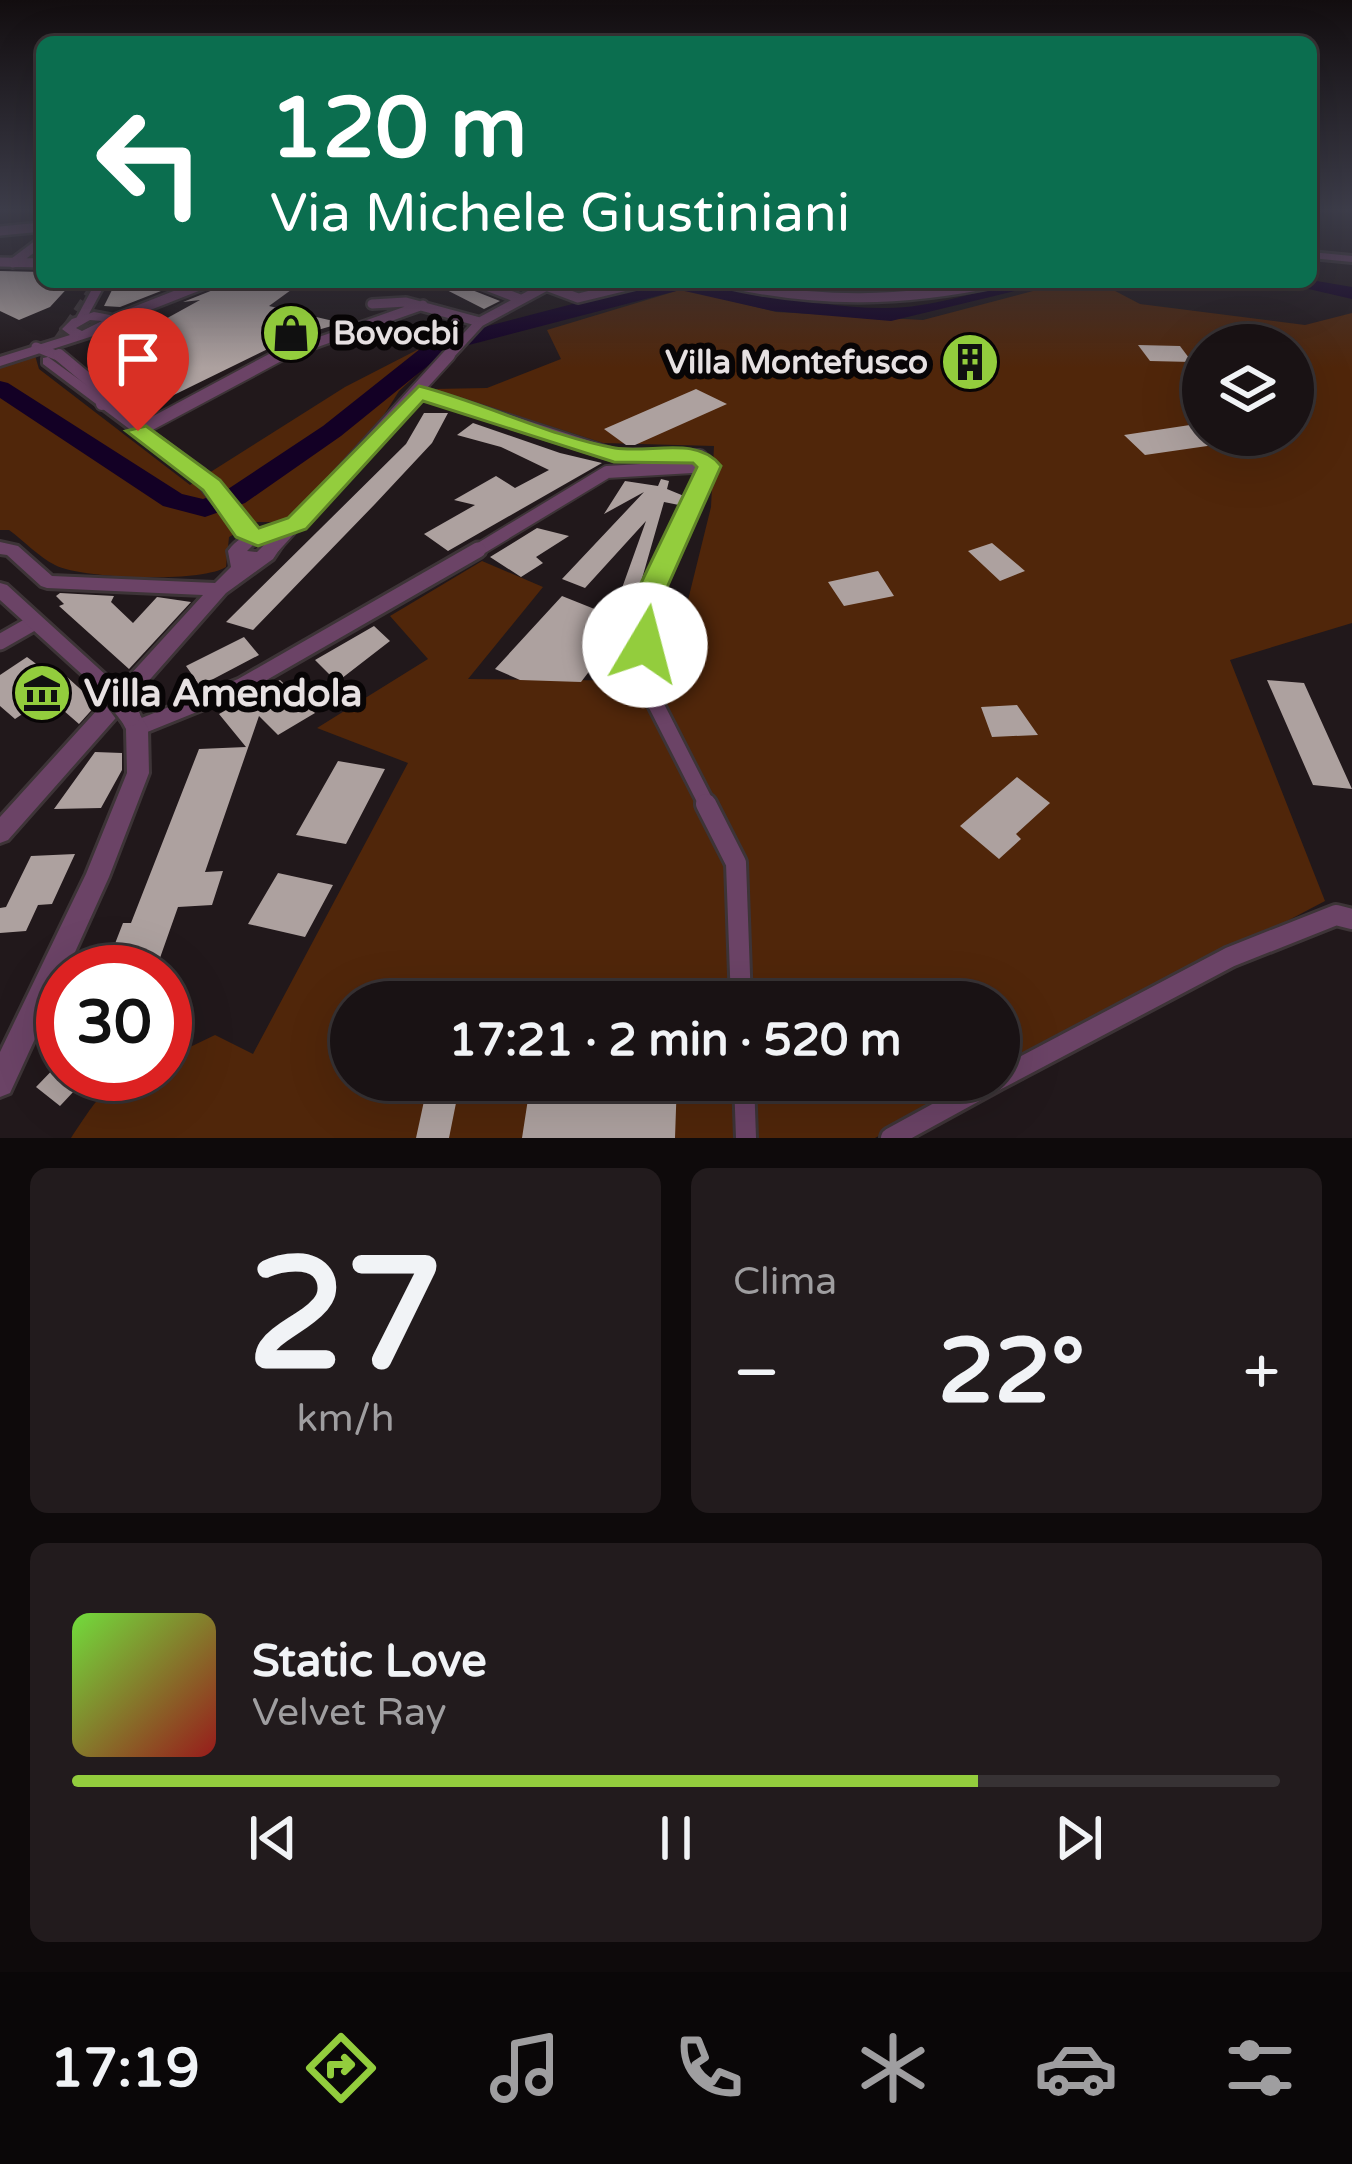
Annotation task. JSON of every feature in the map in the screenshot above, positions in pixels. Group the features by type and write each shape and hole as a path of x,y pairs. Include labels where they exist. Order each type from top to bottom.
{"street":[{"path":"0,262 36,263"},
{"path":"0,362 76,327 98,288"},
{"path":"76,327 97,331 110,321 194,288"},
{"path":"492,288 520,299"},
{"path":"225,585 240,552 258,538 297,524 480,322 542,288"},
{"path":"558,288 578,298 619,288"},
{"path":"747,288 807,303 850,304 958,288"},
{"path":"372,304 423,305 480,322"},
{"path":"138,431 185,411 248,370 307,343 423,305"},
{"path":"40,345 102,391 102,404"},
{"path":"49,361 198,473 258,538"},
{"path":"419,392 614,455 704,461"},
{"path":"133,722 241,686 328,640 607,472 704,461"},
{"path":"704,461 643,610 651,695 736,863 740,981"},
{"path":"240,552 258,538"},
{"path":"0,833 225,585 258,538"},
{"path":"0,548 12,550 46,582 225,585"},
{"path":"0,589 111,691 133,722 138,772 97,877 0,1083"},
{"path":"0,642 35,622"},
{"path":"1020,1068 1230,957 1336,915 1352,919"},
{"path":"745,1101 746,1138"},
{"path":"891,1138 959,1101"}],"shaded area":[{"path":"1044,288 1109,288 1140,304 1297,324 1182,324 1182,456 1314,456 1314,324 1309,324 1352,313 1352,623 1230,660 1325,901 1020,1062 1020,981 330,981 330,1101 945,1101 875,1138 71,1138 98,1101 192,1101 192,1046 215,1035 253,1054 408,763 317,728 428,659 390,616 482,561 543,587 468,679 668,681 711,507 714,446 603,443 434,389 487,388 561,359 547,330 683,289 776,312 923,320"},
{"path":"450,333 457,338 399,391 379,423 287,522 257,522 229,537 226,567 168,577 69,570 37,553 9,530 0,530 0,366 34,352 39,369 190,485 345,387"}],"building":[{"path":"0,271 36,272 36,288 67,288 50,307 19,320 0,311"},
{"path":"113,288 169,288 120,307 104,306"},
{"path":"294,288 269,306 342,323 290,338 135,414 100,375 135,363 102,354 200,300 183,302 213,290"},
{"path":"443,288 471,288 500,301 484,309"},
{"path":"1138,345 1182,349 1182,362 1150,361"},
{"path":"696,389 727,404 635,445 626,445 604,429"},
{"path":"424,413 448,413 432,443 375,504 253,630 226,622 406,444"},
{"path":"473,423 602,463 448,551 424,534 475,505 454,500 496,476 515,488 549,470 501,447 457,435"},
{"path":"1182,426 1182,450 1145,455 1124,435"},
{"path":"661,479 669,481 667,489 684,496 679,505 664,502 631,617 581,682 520,680 495,669 562,596 612,616 646,521 585,588 562,579 644,492 604,514 625,481 658,486"},
{"path":"537,528 569,536 536,557 543,563 521,577 490,557"},
{"path":"992,543 1025,571 1000,581 968,551"},
{"path":"878,571 894,596 844,606 828,582"},
{"path":"56,596 114,596 111,602 133,623 157,597 191,602 129,669 59,606 64,604"},
{"path":"374,626 390,641 337,682 315,660"},
{"path":"244,637 259,655 200,686 186,666"},
{"name":"Villa Amendola","path":"27,657 59,681 67,677 97,704 79,724 48,697 15,719 0,706 0,675"},
{"path":"280,680 315,713 278,735 259,716 205,872 223,871 212,905 178,907 165,945 114,945 123,923 131,923 199,749 246,747 219,714"},
{"path":"1267,680 1304,683 1352,789 1313,785"},
{"path":"1017,705 1038,735 992,737 981,707"},
{"path":"95,752 122,753 122,770 101,808 54,809"},
{"path":"338,761 385,769 346,844 296,835"},
{"path":"1017,777 1050,803 1016,834 1021,839 999,859 960,826"},
{"path":"75,854 52,904 38,905 26,931 0,933 0,908 6,907 31,856"},
{"path":"278,873 333,885 305,937 248,924"},
{"path":"424,1101 456,1103 449,1138 416,1138"},
{"path":"528,1101 676,1101 675,1138 522,1138"}],"waterway":[{"path":"1317,287 1352,293"},
{"path":"0,388 173,500 205,508 235,497 332,431 438,346 657,288"},
{"path":"698,288 773,305 891,315 1015,288"}],"tunnel":[{"path":"48,357 93,291"}],"place":[{"name":"Bovocbi","path":"291,333"},
{"name":"Villa Montefusco","path":"970,362"},
{"name":"Villa Amendola","path":"42,693"}],"route":[{"path":"138,431 212,485 245,532 258,537 297,524 419,392 614,455 700,456 709,466 643,610 645,645"}]}
